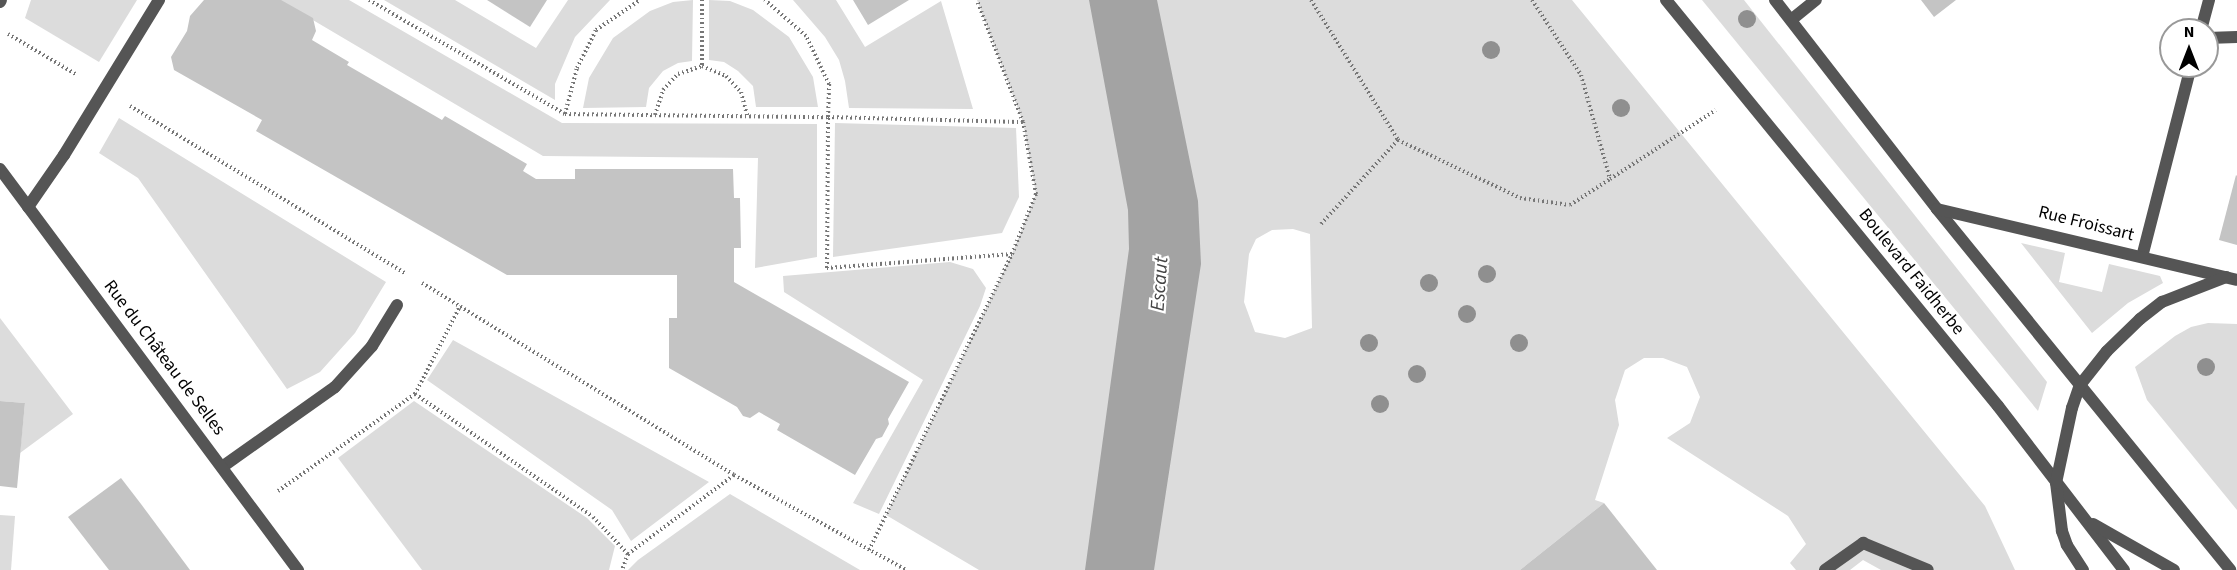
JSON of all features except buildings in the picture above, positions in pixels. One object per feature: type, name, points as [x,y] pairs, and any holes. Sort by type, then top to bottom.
[{"type":"street","points":[[28,207],[64,155],[159,0]]},
{"type":"street","name":"Boulevard Faidherbe","points":[[1666,0],[1998,406],[2124,570]]},
{"type":"street","points":[[1775,0],[1937,209],[2230,570]]},
{"type":"street","points":[[1791,20],[1816,0]]},
{"type":"street","points":[[2204,18],[2209,0]]},
{"type":"street","points":[[2219,38],[2237,37]]},
{"type":"street","points":[[2142,257],[2189,78]]},
{"type":"street","name":"Rue du Château de Selles","points":[[0,169],[298,570]]},
{"type":"street","name":"Rue Froissart","points":[[1937,209],[2231,279]]},
{"type":"street","name":"Rue Froissart","points":[[2080,385],[2107,351],[2155,308],[2184,292],[2231,279]]},
{"type":"street","points":[[222,466],[335,387],[372,346],[398,305]]},
{"type":"street","points":[[2080,385],[2072,408],[2056,483],[2062,531],[2067,545],[2083,570]]},
{"type":"street","points":[[2087,520],[2174,570]]},
{"type":"street","points":[[1825,570],[1863,543],[1928,570]]},
{"type":"path","points":[[369,0],[565,114],[747,115],[1023,122]]},
{"type":"path","points":[[565,114],[577,68],[596,30],[640,0]]},
{"type":"path","points":[[702,0],[702,66]]},
{"type":"path","points":[[765,0],[806,36],[829,84],[827,268],[1012,254]]},
{"type":"path","points":[[870,550],[1012,254],[1036,194],[1023,122],[977,0]]},
{"type":"path","points":[[1311,0],[1398,140],[1520,198],[1570,205],[1742,93]]},
{"type":"path","points":[[1532,0],[1581,75],[1610,179]]},
{"type":"path","points":[[0,29],[409,275]]},
{"type":"path","points":[[655,115],[663,90],[678,74],[702,66],[726,76],[741,92],[747,115]]},
{"type":"path","points":[[1321,224],[1398,140]]},
{"type":"path","points":[[419,282],[734,475],[906,570]]},
{"type":"path","points":[[253,510],[415,394],[460,306]]},
{"type":"path","points":[[415,394],[593,517],[628,554]]},
{"type":"path","points":[[622,570],[628,554],[734,475]]},
{"type":"shaded area","points":[[31,0],[137,0],[99,62],[25,18]]},
{"type":"shaded area","points":[[279,0],[349,0],[562,123],[817,124],[817,257],[755,268],[758,158],[543,156]]},
{"type":"shaded area","points":[[384,0],[455,0],[536,48],[568,0],[610,0],[575,37],[555,84],[555,100]]},
{"type":"shaded area","points":[[693,0],[692,61],[678,63],[663,71],[649,88],[646,107],[583,108],[589,78],[613,38],[650,11],[673,2]]},
{"type":"shaded area","points":[[709,0],[730,1],[753,10],[789,37],[813,77],[818,107],[756,107],[753,86],[738,71],[724,62],[709,60]]},
{"type":"shaded area","points":[[793,0],[836,0],[865,47],[941,1],[973,109],[849,108],[839,60],[825,37]]},
{"type":"shaded area","points":[[977,0],[1572,0],[1985,506],[2015,570],[1881,570],[1863,560],[1850,570],[1796,570],[1790,563],[1806,544],[1788,516],[1667,438],[1690,423],[1700,397],[1687,367],[1663,358],[1644,358],[1625,370],[1615,400],[1619,425],[1595,500],[1604,503],[1520,570],[979,570],[886,515],[1012,254],[1036,194],[1023,122]],"holes":[[[1293,229],[1310,234],[1312,328],[1285,338],[1255,332],[1244,302],[1249,254],[1256,239],[1272,230]]]},
{"type":"shaded area","points":[[1702,0],[1744,0],[2047,382],[2038,411]]},
{"type":"shaded area","points":[[119,118],[386,282],[355,333],[320,372],[287,389],[138,178],[99,153]]},
{"type":"shaded area","points":[[835,123],[1016,128],[1019,197],[1002,233],[833,257]]},
{"type":"shaded area","points":[[2021,243],[2065,253],[2059,282],[2102,292],[2109,264],[2160,276],[2163,283],[2128,303],[2092,333]]},
{"type":"shaded area","points":[[950,262],[973,269],[986,288],[980,306],[879,514],[853,503],[923,380],[784,292],[783,276]]},
{"type":"shaded area","points":[[0,318],[73,414],[20,453],[25,403],[0,401]]},
{"type":"shaded area","points":[[2208,323],[2237,324],[2237,510],[2147,400],[2135,367],[2175,336],[2191,327]]},
{"type":"shaded area","points":[[453,340],[709,482],[631,541],[612,510],[427,380]]},
{"type":"shaded area","points":[[414,401],[587,518],[615,546],[609,570],[422,570],[338,458]]},
{"type":"shaded area","points":[[730,494],[860,570],[628,570],[638,560]]},
{"type":"shaded area","points":[[0,515],[15,516],[11,570],[0,570]]},
{"type":"water","name":"Escaut","points":[[1089,0],[1157,0],[1198,201],[1201,264],[1154,570],[1085,570],[1129,249],[1128,210]]}]
